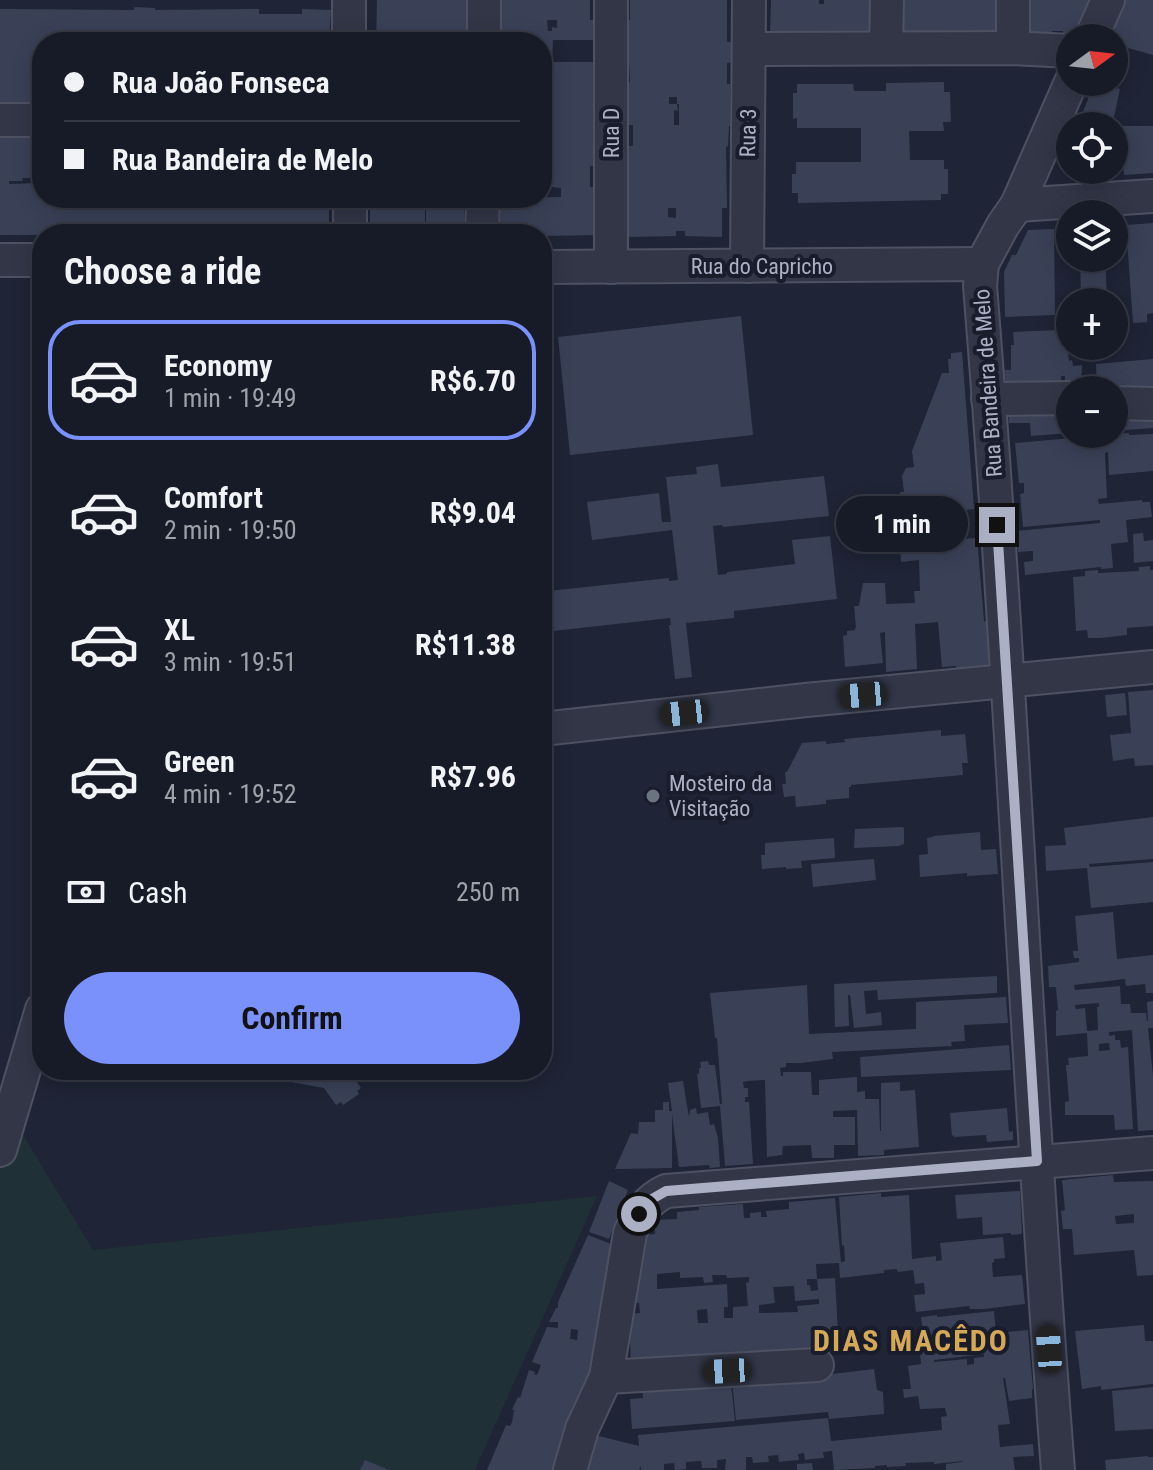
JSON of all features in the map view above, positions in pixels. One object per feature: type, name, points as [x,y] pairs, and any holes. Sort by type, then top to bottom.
[{"type":"street","points":[[349,0],[349,32]]},
{"type":"street","points":[[484,0],[484,32]]},
{"type":"street","name":"Rua D","points":[[611,0],[611,267]]},
{"type":"street","name":"Rua 3","points":[[747,266],[749,0]]},
{"type":"street","points":[[886,47],[887,0]]},
{"type":"street","points":[[1013,0],[1013,48]]},
{"type":"street","points":[[1097,24],[1108,0]]},
{"type":"street","points":[[750,49],[886,47],[1056,50]]},
{"type":"street","name":"Rua Bandeira de Melo","points":[[1058,1470],[980,286],[982,264],[1017,205],[1065,96]]},
{"type":"street","points":[[0,120],[32,120]]},
{"type":"street","points":[[1017,205],[1153,196]]},
{"type":"street","points":[[0,260],[32,260]]},
{"type":"street","name":"Rua do Capricho","points":[[552,267],[982,264]]},
{"type":"street","points":[[988,399],[1056,398]]},
{"type":"street","points":[[1128,403],[1153,404]]},
{"type":"street","points":[[552,728],[1153,667]]},
{"type":"street","points":[[0,1150],[32,1043]]},
{"type":"street","points":[[570,1470],[582,1429],[606,1377],[630,1233],[639,1214],[652,1199],[666,1191],[1153,1153]]},
{"type":"street","points":[[606,1377],[817,1365]]},
{"type":"shaded area","points":[[0,1097],[93,1250],[597,1196],[475,1470],[0,1470]]},
{"type":"building","points":[[377,0],[476,0],[476,32],[376,32]]},
{"type":"building","points":[[501,0],[590,0],[590,20],[600,19],[600,40],[553,40],[552,62],[552,32],[502,32]],"holes":[[[547,20],[557,20],[557,28],[552,27],[552,31],[548,31]]]},
{"type":"building","points":[[630,0],[727,0],[727,42],[733,42],[734,62],[727,63],[730,126],[726,146],[727,208],[722,208],[722,237],[685,236],[685,231],[676,231],[676,236],[626,237],[629,166],[626,166],[625,146],[633,146],[633,125],[622,125],[623,103],[628,103],[630,82],[627,20],[630,20]],"holes":[[[669,97],[677,97],[677,104],[669,104]],[[679,104],[679,125],[674,125],[674,110],[678,111]],[[668,208],[676,208],[676,218],[668,217]]]},
{"type":"building","points":[[771,0],[819,0],[819,4],[824,4],[824,0],[873,0],[873,5],[870,5],[870,34],[814,35],[814,32],[800,32],[800,35],[770,35]]},
{"type":"building","points":[[901,0],[1001,0],[1000,35],[901,34]]},
{"type":"building","points":[[1023,0],[1090,0],[1081,24],[1056,24],[1052,35],[1024,35]]},
{"type":"building","points":[[1124,0],[1153,0],[1153,55],[1128,48],[1128,24],[1114,24]]},
{"type":"building","points":[[134,7],[155,10],[259,9],[259,14],[302,14],[302,9],[331,10],[330,32],[32,32],[32,109],[0,109],[0,9],[134,10]]},
{"type":"building","points":[[552,62],[603,62],[599,145],[593,145],[593,154],[600,155],[600,166],[590,166],[590,187],[600,187],[601,235],[552,236],[552,224],[500,224],[501,208],[552,208],[552,197],[561,197],[561,188],[552,187]]},
{"type":"building","points":[[944,82],[944,92],[950,92],[951,122],[943,122],[944,131],[909,131],[910,160],[944,160],[944,169],[948,169],[948,194],[941,194],[941,200],[798,203],[798,193],[792,193],[792,174],[796,174],[796,162],[861,162],[861,128],[797,128],[797,118],[793,119],[793,93],[797,93],[797,84],[853,84],[854,91],[886,91],[886,83]]},
{"type":"building","points":[[1089,96],[1118,96],[1115,112],[1083,112]]},
{"type":"building","points":[[1128,126],[1153,126],[1153,173],[1128,175]]},
{"type":"building","points":[[0,135],[30,135],[32,176],[22,178],[23,181],[9,181],[9,184],[32,183],[32,208],[329,208],[329,224],[32,224],[32,235],[0,235]]},
{"type":"building","points":[[370,208],[425,208],[425,224],[370,224]]},
{"type":"building","points":[[426,208],[464,208],[464,224],[426,224]]},
{"type":"building","points":[[1153,223],[1153,313],[1147,314],[1147,322],[1133,323],[1128,225]]},
{"type":"building","points":[[1054,229],[1055,315],[1005,317],[1004,272],[1012,255],[1016,255],[1028,230]]},
{"type":"building","points":[[1080,272],[1106,272],[1107,288],[1081,288]]},
{"type":"building","points":[[741,316],[753,435],[570,455],[558,337]]},
{"type":"building","points":[[1056,330],[1056,360],[1072,360],[1073,366],[1082,365],[1082,376],[1056,376],[1056,393],[1006,394],[1005,370],[1011,370],[1013,332]]},
{"type":"building","points":[[962,352],[974,509],[966,510],[968,533],[895,540],[893,516],[902,515],[902,476],[906,468],[914,467],[912,451],[942,373],[949,373],[948,359],[951,359],[951,353]]},
{"type":"building","points":[[1153,359],[1153,399],[1128,393],[1128,376],[1096,376],[1096,364]]},
{"type":"building","points":[[1056,402],[1056,434],[1031,436],[1030,423],[1009,423],[1009,403]]},
{"type":"building","points":[[1128,407],[1153,408],[1153,428],[1128,430]]},
{"type":"building","points":[[1128,433],[1153,434],[1153,471],[1109,475],[1108,452],[1105,453],[1107,498],[1098,499],[1099,504],[1142,500],[1150,502],[1152,517],[1126,520],[1128,542],[1111,544],[1113,568],[1025,575],[1024,562],[1033,561],[1033,551],[1018,552],[1016,531],[1100,523],[1100,520],[1023,527],[1020,494],[1024,493],[1024,483],[1019,483],[1015,443],[1056,439],[1056,448],[1128,448]]},
{"type":"building","points":[[718,464],[721,487],[824,476],[829,516],[713,526],[718,575],[795,564],[792,540],[830,536],[837,599],[734,611],[734,618],[686,623],[692,677],[675,679],[670,618],[553,631],[552,591],[669,578],[669,581],[678,580],[672,530],[592,540],[587,502],[659,493],[662,522],[671,522],[666,477],[697,474],[696,467]]},
{"type":"building","points":[[1143,533],[1144,541],[1153,540],[1153,561],[1134,563],[1133,534]]},
{"type":"building","points":[[977,538],[989,667],[942,667],[938,622],[915,624],[917,669],[886,672],[885,632],[880,633],[883,663],[845,667],[843,636],[856,628],[854,606],[859,606],[863,583],[885,583],[886,604],[915,603],[914,591],[920,591],[919,560],[901,562],[900,543]]},
{"type":"building","points":[[1150,566],[1153,570],[1153,626],[1127,628],[1127,635],[1101,638],[1088,638],[1087,630],[1076,631],[1073,577],[1085,576],[1085,571],[1139,571],[1139,567]]},
{"type":"building","points":[[1153,690],[1153,765],[1135,766],[1134,758],[1113,761],[1110,735],[1131,733],[1128,692]]},
{"type":"building","points":[[1125,693],[1127,715],[1107,717],[1105,695]]},
{"type":"building","points":[[941,730],[941,736],[965,734],[968,763],[962,763],[963,775],[851,785],[849,798],[826,800],[826,804],[796,807],[795,796],[784,797],[782,784],[786,784],[785,772],[802,743],[826,741],[826,744],[845,742],[844,739]]},
{"type":"building","points":[[1153,817],[1153,859],[1089,864],[1090,867],[1153,862],[1153,902],[1091,908],[1087,868],[1046,871],[1045,846],[1066,845],[1064,828]]},
{"type":"building","points":[[902,827],[904,844],[854,848],[855,829]]},
{"type":"building","points":[[980,832],[981,850],[996,849],[998,874],[920,877],[919,855],[928,854],[927,838]]},
{"type":"building","points":[[834,838],[835,858],[801,861],[802,868],[762,869],[761,855],[765,855],[765,843]]},
{"type":"building","points":[[874,859],[876,880],[813,887],[811,864]]},
{"type":"building","points":[[1113,912],[1117,959],[1153,955],[1153,993],[1146,993],[1145,984],[1126,986],[1125,979],[1074,985],[1075,990],[1120,986],[1121,1004],[1130,1004],[1131,1013],[1146,1013],[1147,1021],[1147,1002],[1153,1001],[1153,1028],[1148,1028],[1153,1076],[1153,1130],[1138,1131],[1132,1030],[1109,1032],[1109,1036],[1115,1035],[1115,1040],[1120,1040],[1121,1048],[1128,1047],[1133,1129],[1115,1130],[1114,1115],[1065,1115],[1065,1102],[1069,1101],[1066,1065],[1069,1065],[1068,1058],[1088,1056],[1087,1033],[1056,1036],[1056,987],[1049,987],[1048,966],[1079,962],[1079,958],[1074,958],[1073,951],[1078,951],[1075,916]],"holes":[[[1099,1003],[1098,1030],[1087,1031],[1085,1008],[1076,1009],[1075,1005]],[[1109,1043],[1110,1050],[1099,1051],[1099,1044]]]},
{"type":"building","points":[[997,976],[997,993],[878,1000],[877,990],[864,991],[866,1014],[881,1012],[882,1025],[854,1028],[848,995],[849,1026],[835,1027],[834,984]]},
{"type":"building","points":[[807,985],[809,1034],[916,1029],[916,1002],[1006,997],[1008,1023],[964,1025],[965,1041],[951,1042],[952,1046],[832,1052],[833,1059],[786,1063],[786,1067],[780,1068],[781,1076],[783,1072],[811,1072],[812,1095],[819,1095],[819,1080],[857,1077],[857,1092],[865,1091],[865,1099],[879,1099],[880,1131],[881,1083],[900,1082],[900,1091],[915,1090],[919,1147],[884,1150],[884,1155],[858,1156],[857,1110],[833,1111],[833,1117],[855,1117],[855,1145],[834,1145],[834,1158],[812,1158],[811,1145],[783,1146],[782,1155],[767,1157],[765,1080],[747,1081],[743,1082],[744,1088],[748,1088],[745,1102],[749,1102],[753,1164],[725,1166],[720,1106],[701,1108],[697,1074],[701,1068],[700,1062],[708,1061],[709,1065],[715,1065],[722,1104],[710,993]]},
{"type":"building","points":[[1009,1045],[1011,1070],[861,1077],[860,1057]]},
{"type":"building","points":[[280,1080],[356,1080],[361,1088],[357,1091],[359,1094],[343,1105],[341,1102],[336,1105],[324,1088]]},
{"type":"building","points":[[683,1081],[689,1117],[690,1110],[696,1108],[697,1114],[708,1112],[710,1125],[714,1124],[720,1167],[679,1167],[672,1114],[672,1168],[615,1169],[631,1133],[638,1134],[639,1122],[655,1122],[655,1110],[663,1110],[663,1102],[669,1102],[669,1111],[672,1111],[668,1083]]},
{"type":"building","points":[[1007,1108],[1009,1132],[1013,1131],[1013,1140],[987,1142],[986,1135],[952,1136],[950,1113]]},
{"type":"building","points":[[1113,1175],[1114,1182],[1153,1181],[1153,1275],[1137,1276],[1134,1250],[1074,1255],[1072,1229],[1063,1229],[1062,1180]],"holes":[[[1134,1214],[1134,1223],[1116,1224],[1115,1216]]]},
{"type":"building","points":[[609,1181],[628,1190],[609,1239],[589,1232]]},
{"type":"building","points":[[1020,1191],[1021,1234],[983,1235],[982,1217],[957,1219],[955,1195]]},
{"type":"building","points":[[881,1193],[881,1197],[909,1195],[912,1259],[936,1256],[936,1261],[942,1260],[940,1243],[1003,1237],[1005,1258],[994,1259],[993,1277],[1022,1275],[1025,1304],[916,1312],[914,1295],[925,1294],[924,1283],[915,1284],[913,1270],[884,1270],[884,1273],[840,1278],[839,1263],[845,1261],[839,1197]]},
{"type":"building","points":[[835,1198],[841,1263],[816,1264],[817,1279],[835,1278],[839,1351],[631,1366],[629,1314],[640,1313],[639,1303],[628,1302],[628,1291],[637,1290],[637,1236],[655,1234],[654,1220],[677,1219],[677,1212],[699,1210],[699,1207],[743,1204],[744,1218],[750,1218],[750,1213],[761,1212],[761,1217],[767,1217],[766,1211],[789,1209],[789,1202]],"holes":[[[680,1272],[680,1278],[703,1277],[704,1283],[713,1282],[712,1275],[749,1277],[746,1283],[748,1306],[733,1307],[733,1318],[724,1318],[724,1307],[728,1307],[727,1284],[657,1289],[657,1274]],[[807,1279],[817,1279],[818,1290],[811,1291]],[[794,1286],[795,1301],[819,1299],[819,1304],[797,1306],[798,1312],[759,1313],[759,1305],[775,1303],[773,1287]],[[707,1309],[708,1323],[698,1323],[697,1310]]]},
{"type":"building","points":[[588,1235],[616,1246],[609,1270],[606,1269],[595,1362],[588,1381],[585,1380],[559,1470],[487,1470],[506,1425],[510,1426],[512,1422],[512,1410],[520,1398],[529,1370],[537,1375],[541,1365],[532,1362],[547,1327],[558,1328],[558,1322],[549,1322],[558,1308]],"holes":[[[571,1329],[578,1330],[577,1340],[570,1339]]]},
{"type":"building","points":[[994,1311],[996,1333],[1028,1330],[1032,1398],[1009,1401],[1003,1378],[1010,1424],[998,1425],[1000,1447],[1033,1444],[1034,1456],[1013,1457],[1015,1470],[946,1470],[946,1464],[963,1461],[834,1470],[832,1451],[823,1452],[824,1458],[805,1460],[804,1453],[798,1454],[799,1460],[779,1462],[778,1455],[768,1456],[769,1462],[753,1463],[752,1457],[746,1457],[746,1470],[725,1470],[726,1459],[717,1460],[717,1468],[702,1468],[701,1461],[686,1462],[686,1469],[675,1470],[674,1463],[664,1464],[664,1470],[641,1470],[641,1466],[639,1470],[585,1470],[595,1435],[639,1446],[638,1435],[828,1418],[831,1441],[942,1430],[941,1417],[947,1416],[945,1408],[920,1409],[918,1396],[904,1398],[903,1389],[911,1389],[908,1366],[921,1364],[919,1342],[926,1342],[921,1317]],"holes":[[[984,1354],[984,1357],[974,1358],[974,1364],[967,1365],[967,1359],[934,1362]]]},
{"type":"building","points":[[1144,1325],[1145,1341],[1153,1341],[1153,1384],[1082,1389],[1075,1331]]},
{"type":"building","points":[[874,1369],[877,1390],[883,1392],[884,1414],[829,1419],[828,1412],[736,1420],[732,1380]]},
{"type":"building","points":[[730,1375],[735,1421],[632,1429],[630,1399],[643,1398],[642,1384]]},
{"type":"building","points":[[1153,1387],[1153,1429],[1115,1431],[1112,1391]]},
{"type":"building","points":[[1153,1457],[1153,1470],[1106,1470],[1105,1460]]},
{"type":"building","points":[[365,1460],[389,1470],[360,1470]]},
{"type":"building","points":[[812,1463],[813,1470],[797,1470],[797,1464]]},
{"type":"place","name":"Mosteiro da Visitação","points":[[653,796]]},
{"type":"district","name":"DIAS MACÊDO","points":[[911,1340]]},
{"type":"route","points":[[639,1214],[652,1199],[666,1191],[1037,1161],[997,525]]}]
